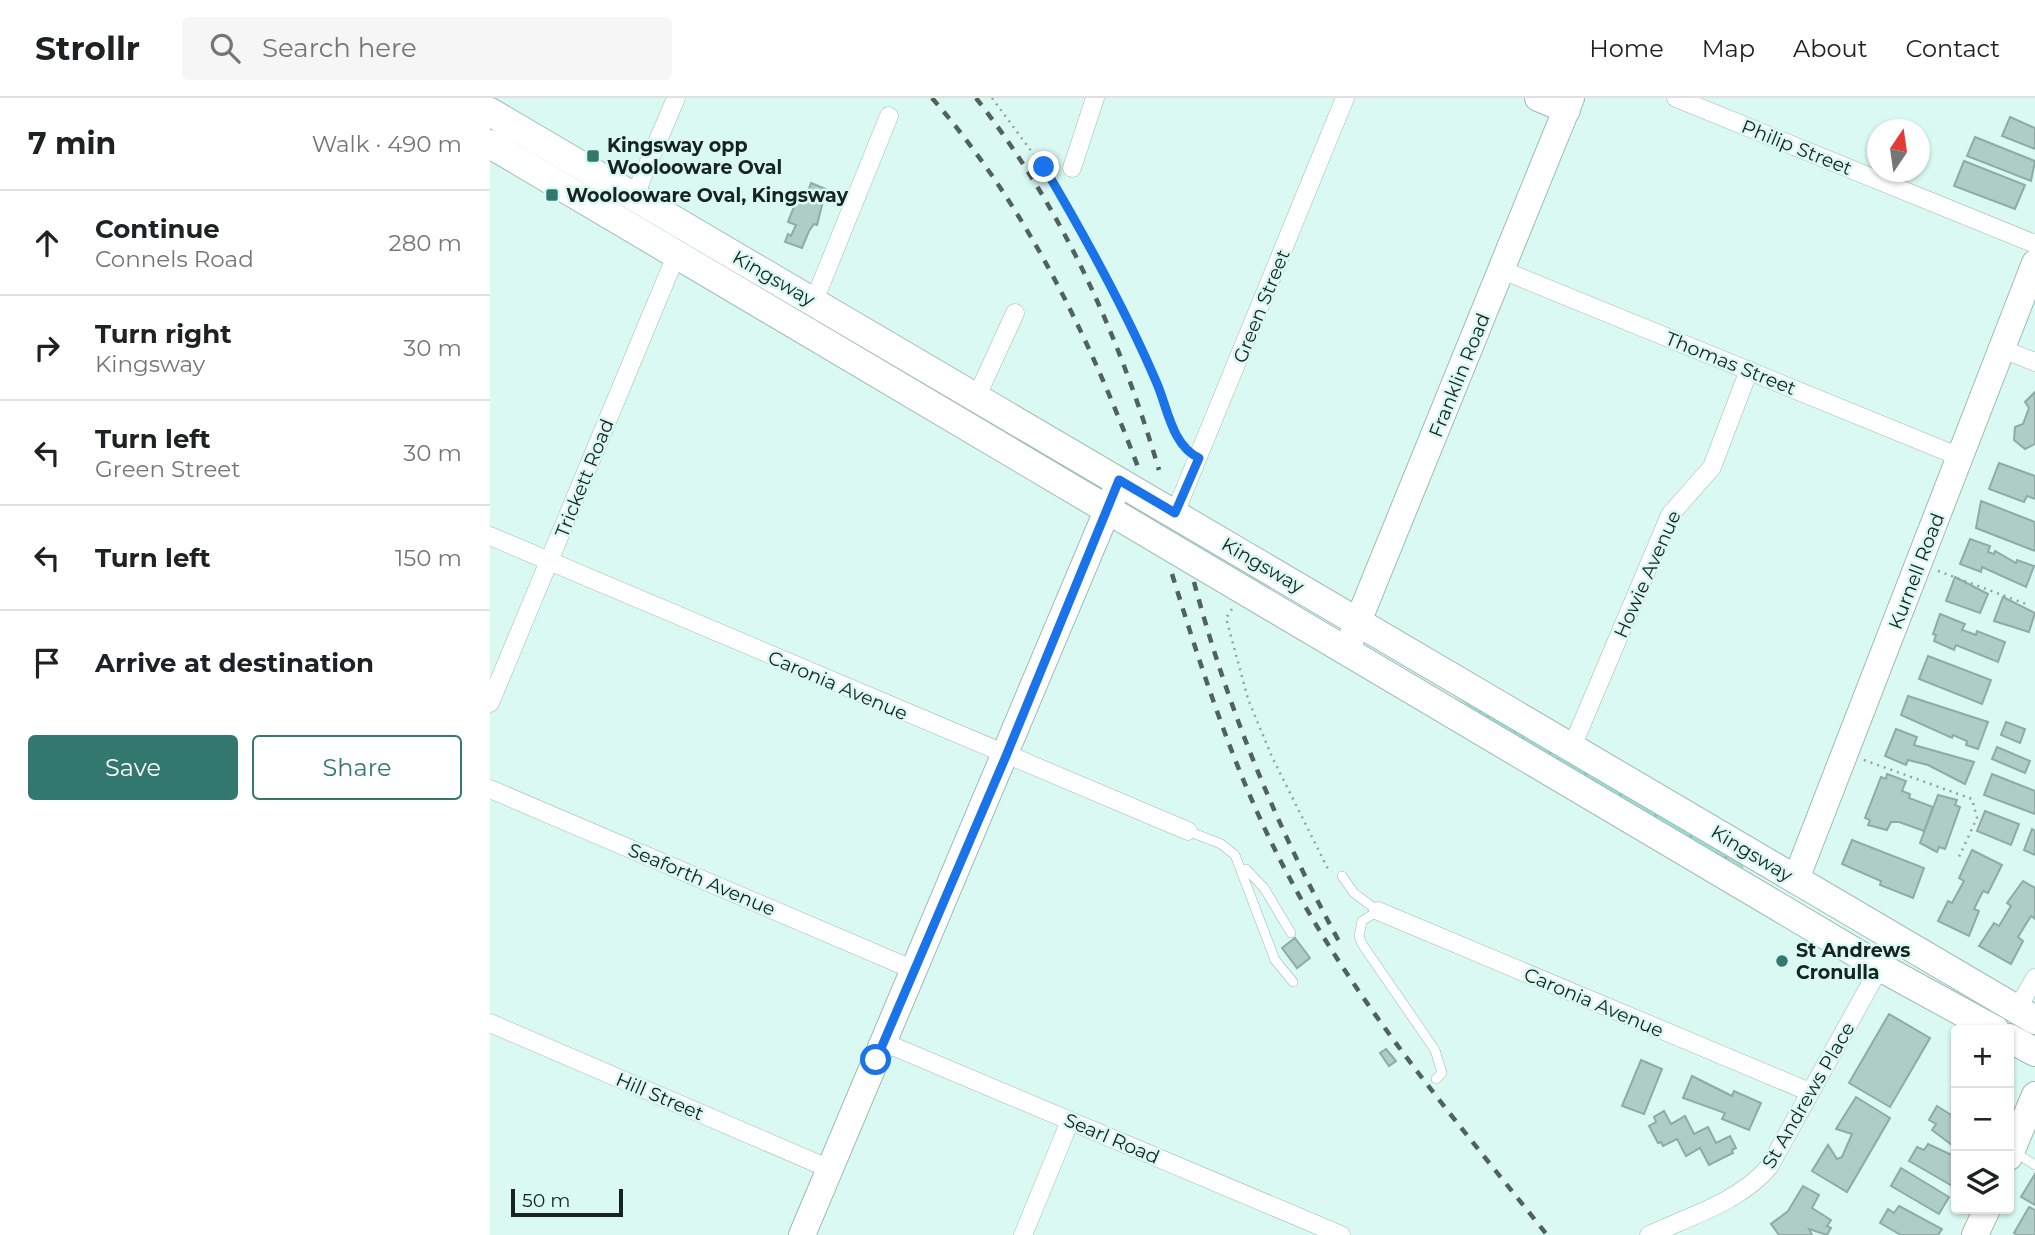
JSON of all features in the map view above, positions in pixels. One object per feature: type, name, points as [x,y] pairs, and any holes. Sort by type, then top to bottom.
[{"type":"main road","name":"Kingsway","points":[[490,112],[629,209],[677,253],[1880,967],[1986,1025]]},
{"type":"main road","name":"Kingsway","points":[[490,144],[629,209],[814,301],[1896,940],[2026,1014]]},
{"type":"main road","name":"St Andrews Place","points":[[1880,967],[1896,940]]},
{"type":"main road","points":[[2014,1041],[2035,1052]]},
{"type":"street","points":[[629,209],[676,98]]},
{"type":"street","points":[[1073,168],[1096,98]]},
{"type":"street","name":"Green Street","points":[[1175,513],[1345,98]]},
{"type":"street","points":[[1538,98],[1569,104]]},
{"type":"street","name":"Philip Street","points":[[1676,98],[2035,244]]},
{"type":"street","name":"Franklin Road","points":[[1346,651],[1569,104]]},
{"type":"street","points":[[814,301],[889,116]]},
{"type":"street","name":"Trickett Road","points":[[490,703],[677,253]]},
{"type":"street","name":"Kurnell Road","points":[[1796,879],[2035,263]]},
{"type":"street","name":"Thomas Street","points":[[1502,270],[1960,457]]},
{"type":"street","points":[[976,396],[1015,313]]},
{"type":"street","points":[[2002,349],[2035,362]]},
{"type":"street","name":"Howie Avenue","points":[[1572,747],[1670,515],[1712,467],[1749,370]]},
{"type":"street","points":[[803,1235],[1006,756],[1119,480]]},
{"type":"street","name":"Caronia Avenue","points":[[490,536],[1188,831]]},
{"type":"street","name":"Seaforth Avenue","points":[[490,789],[914,970]]},
{"type":"street","name":"Caronia Avenue","points":[[1378,911],[1810,1092]]},
{"type":"street","name":"St Andrews Place","points":[[1649,1235],[1742,1192],[1757,1181],[1769,1167],[1880,967]]},
{"type":"street","points":[[2026,1014],[2035,978]]},
{"type":"street","name":"Hill Street","points":[[490,1023],[830,1169]]},
{"type":"street","name":"Searl Road","points":[[883,1042],[1341,1235]]},
{"type":"street","points":[[2011,1151],[2035,1095]]},
{"type":"street","points":[[1023,1235],[1070,1121]]},
{"type":"street","points":[[1975,1235],[1985,1214]]},
{"type":"lane","points":[[1188,831],[1230,849],[1264,888],[1291,933]]},
{"type":"lane","points":[[1241,864],[1275,960],[1293,982]]},
{"type":"lane","points":[[1342,876],[1354,893],[1378,911],[1362,921],[1359,936],[1434,1050],[1442,1073],[1436,1079]]},
{"type":"lane","points":[[2014,1156],[2035,1165]]},
{"type":"path","points":[[992,98],[1044,167],[1077,222],[1158,386],[1183,448],[1199,458]]},
{"type":"path","points":[[1919,563],[2029,605]]},
{"type":"path","points":[[1236,604],[1226,618],[1248,699],[1272,757],[1328,869],[1342,876]]},
{"type":"path","points":[[1844,753],[1972,799],[1977,818],[1958,859]]},
{"type":"green space","points":[[718,259],[994,422],[1009,436],[737,274]]},
{"type":"green space","points":[[1447,690],[1745,862],[1743,869],[1468,706]]},
{"type":"building","points":[[2010,117],[2035,128],[2035,149],[2002,136]]},
{"type":"building","points":[[1975,137],[2035,161],[2031,181],[1967,156]]},
{"type":"building","points":[[1964,161],[2025,185],[2015,209],[1954,186]]},
{"type":"building","points":[[811,183],[826,189],[817,225],[814,224],[809,231],[802,248],[785,242],[796,225],[788,222],[799,194],[806,197]]},
{"type":"building","points":[[2035,392],[2035,444],[2025,449],[2014,440],[2015,427],[2023,424],[2029,408],[2025,402]]},
{"type":"building","points":[[1999,463],[2035,476],[2035,499],[2027,496],[2024,502],[1989,489]]},
{"type":"building","points":[[1981,501],[2035,522],[2035,551],[1976,528]]},
{"type":"building","points":[[1970,539],[1990,546],[1988,552],[1994,554],[1995,551],[2016,563],[2017,560],[2034,566],[2026,587],[1982,567],[1981,572],[1960,564]]},
{"type":"building","points":[[1955,577],[1988,594],[1980,613],[1946,601]]},
{"type":"building","points":[[2003,597],[2035,613],[2029,632],[1994,621]]},
{"type":"building","points":[[1940,614],[1965,624],[1962,630],[1976,635],[1977,631],[2005,642],[1998,662],[1956,645],[1954,650],[1934,641],[1936,635],[1933,634]]},
{"type":"building","points":[[1928,656],[1991,680],[1982,704],[1919,679]]},
{"type":"building","points":[[1908,696],[1988,722],[1978,749],[1966,745],[1967,741],[1953,735],[1952,738],[1901,715]]},
{"type":"building","points":[[2006,722],[2025,729],[2020,743],[2001,735]]},
{"type":"building","points":[[1896,729],[1917,737],[1914,745],[1974,762],[1965,784],[1928,765],[1908,760],[1906,765],[1885,756]]},
{"type":"building","points":[[1997,747],[2030,761],[2025,773],[1992,759]]},
{"type":"building","points":[[1887,774],[1906,781],[1902,791],[1910,794],[1909,798],[1933,807],[1924,831],[1899,822],[1891,822],[1887,830],[1868,825],[1870,820],[1865,818],[1881,777],[1886,779]]},
{"type":"building","points":[[1992,774],[2035,791],[2035,814],[1984,795]]},
{"type":"building","points":[[1938,795],[1957,800],[1955,805],[1960,807],[1945,849],[1939,847],[1937,852],[1920,843]]},
{"type":"building","points":[[1985,811],[2019,824],[2011,845],[1977,831]]},
{"type":"building","points":[[2032,829],[2035,831],[2035,855],[2024,850]]},
{"type":"building","points":[[1852,840],[1924,868],[1913,898],[1880,885],[1881,881],[1842,864]]},
{"type":"building","points":[[1972,850],[2002,865],[1988,893],[1983,891],[1974,909],[1979,911],[1969,936],[1938,921],[1948,901],[1952,903],[1964,881],[1959,878]]},
{"type":"building","points":[[2023,881],[2035,888],[2035,919],[2031,916],[2018,937],[2023,941],[2011,964],[1979,946],[1994,923],[1999,926],[2011,906],[2007,903]]},
{"type":"building","points":[[1295,938],[1310,958],[1297,968],[1282,948]]},
{"type":"building","points":[[1889,1014],[1930,1038],[1890,1107],[1849,1083]]},
{"type":"building","points":[[1386,1049],[1396,1061],[1389,1066],[1380,1053]]},
{"type":"building","points":[[1641,1060],[1662,1069],[1644,1114],[1622,1106]]},
{"type":"building","points":[[1692,1076],[1732,1096],[1734,1091],[1761,1103],[1749,1130],[1722,1119],[1725,1113],[1683,1098]]},
{"type":"building","points":[[1856,1097],[1890,1118],[1847,1192],[1812,1171],[1828,1145],[1837,1159],[1842,1157],[1852,1134],[1836,1129]]},
{"type":"building","points":[[1937,1106],[1951,1115],[1951,1144],[1932,1130],[1936,1124],[1929,1120]]},
{"type":"building","points":[[1664,1111],[1671,1124],[1685,1116],[1694,1134],[1708,1127],[1716,1143],[1730,1136],[1736,1148],[1732,1150],[1733,1153],[1709,1165],[1700,1148],[1686,1156],[1677,1139],[1663,1146],[1661,1142],[1658,1143],[1649,1126],[1656,1122],[1654,1117]]},
{"type":"building","points":[[1928,1144],[1951,1155],[1951,1185],[1909,1161],[1917,1147],[1924,1150]]},
{"type":"building","points":[[1901,1168],[1949,1197],[1939,1214],[1891,1186]]},
{"type":"building","points":[[2035,1174],[2035,1205],[2021,1197]]},
{"type":"building","points":[[1803,1186],[1819,1195],[1812,1208],[1831,1220],[1827,1226],[1831,1228],[1827,1235],[1809,1229],[1812,1235],[1779,1235],[1771,1224],[1788,1211]]},
{"type":"building","points":[[1899,1206],[1942,1229],[1938,1235],[1901,1235],[1880,1223],[1888,1209],[1894,1213]]},
{"type":"building","points":[[2029,1207],[2035,1210],[2035,1235],[2017,1235],[2014,1233]]},
{"type":"railway","points":[[932,98],[966,139],[997,183],[1052,274],[1098,369],[1138,467]]},
{"type":"railway","points":[[976,98],[1036,184],[1085,275],[1126,371],[1159,470]]},
{"type":"railway","points":[[1172,574],[1237,765],[1270,839],[1315,923],[1409,1061],[1547,1235]]},
{"type":"railway","points":[[1194,582],[1222,676],[1256,768],[1296,857],[1341,945]]},
{"type":"place","name":"Kingsway opp Woolooware Oval","points":[[593,156]]},
{"type":"place","name":"Woolooware Oval, Kingsway","points":[[552,195]]},
{"type":"place","name":"St Andrews Cronulla","points":[[1782,961]]},
{"type":"route","points":[[876,1060],[1006,756],[1119,480],[1175,513],[1199,458],[1183,448],[1158,386],[1104,274],[1044,167]]}]
